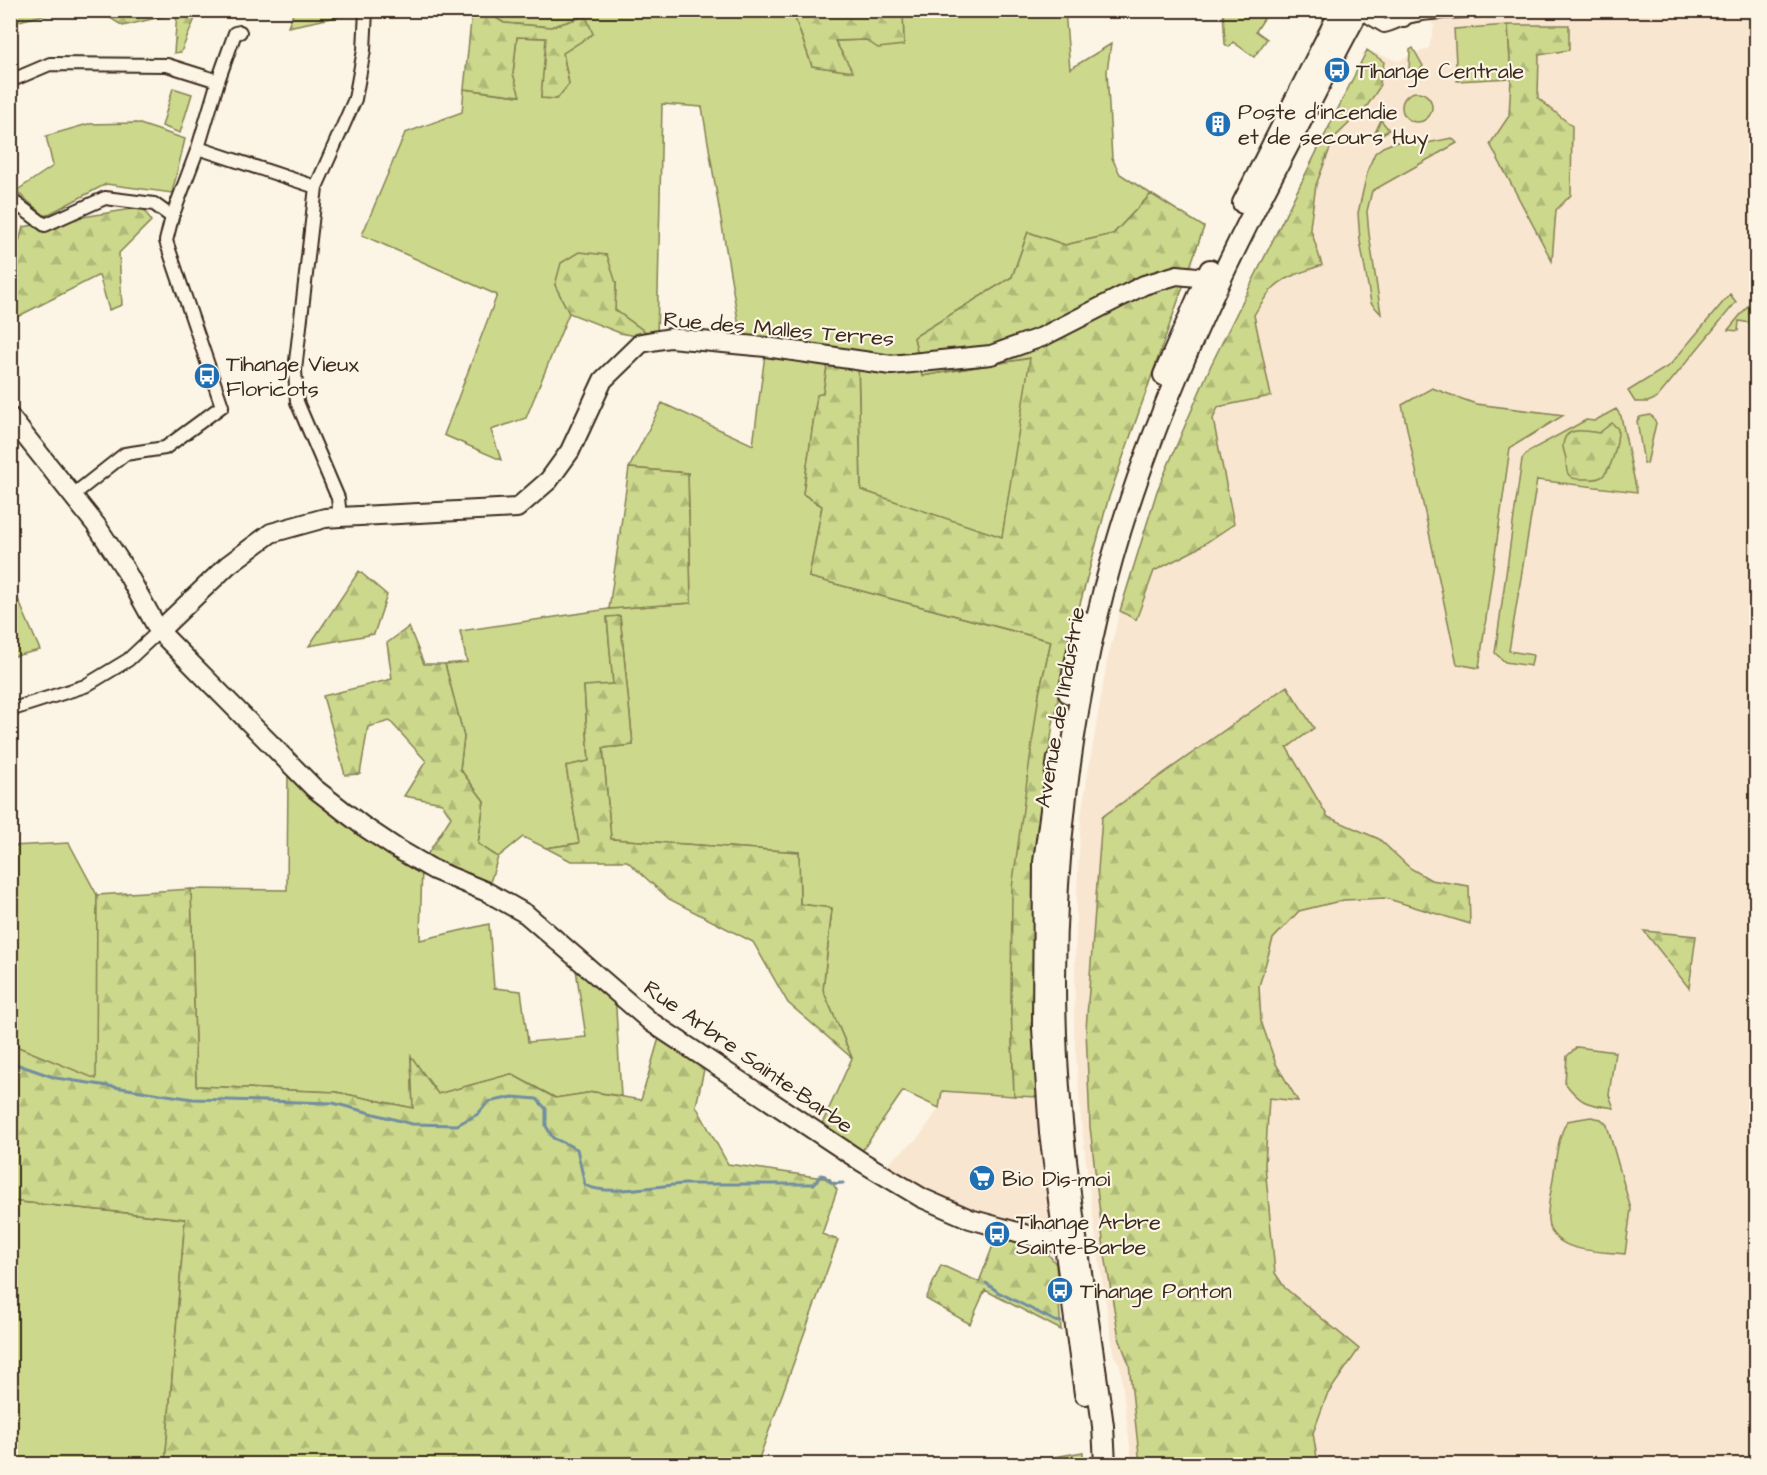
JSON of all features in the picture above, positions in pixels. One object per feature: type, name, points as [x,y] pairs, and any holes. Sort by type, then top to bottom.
[{"type":"main road","name":"Avenue de l'Industrie","points":[[1094,1464],[1050,1133],[1042,1028],[1044,862],[1055,777],[1074,666],[1108,533],[1149,412],[1175,346],[1206,280],[1267,153],[1341,10]]},
{"type":"main road","name":"Avenue de l'Industrie","points":[[1105,1464],[1103,1426],[1058,1071],[1056,1001],[1059,864],[1068,778],[1080,702],[1121,530],[1160,419],[1225,266],[1359,11]]},
{"type":"street","points":[[340,517],[338,498],[297,402],[295,370],[316,187],[355,99],[364,50],[366,10]]},
{"type":"street","points":[[1391,10],[1404,20]]},
{"type":"street","points":[[1359,11],[1384,26],[1408,17],[1481,10]]},
{"type":"street","points":[[73,495],[124,453],[165,448],[222,406],[166,241],[218,81],[235,33],[240,32]]},
{"type":"street","points":[[10,81],[50,64],[167,65],[218,81]]},
{"type":"street","points":[[198,148],[316,187]]},
{"type":"street","points":[[10,200],[45,225],[105,198],[154,204],[172,217]]},
{"type":"street","points":[[1210,304],[1206,280],[1225,266]]},
{"type":"street","name":"Rue des Malles Terres","points":[[10,710],[85,686],[128,660],[228,565],[271,533],[326,518],[517,508],[549,480],[570,451],[603,380],[641,342],[670,338],[694,340],[766,347],[891,365],[991,355],[1042,337],[1144,285],[1177,275],[1206,280]]},
{"type":"street","name":"Rue Arbre Sainte-Barbe","points":[[10,417],[73,495],[123,566],[159,631],[315,788],[363,826],[431,868],[487,892],[526,914],[651,1022],[862,1162],[922,1198],[970,1220],[1064,1245]]},
{"type":"street","points":[[1064,1245],[1080,1257]]},
{"type":"shaded area","points":[[1417,11],[1756,11],[1756,1464],[1132,1464],[1120,1365],[1114,1356],[1097,1248],[1081,1122],[1074,1032],[1076,908],[1081,815],[1107,661],[1157,491],[1211,365],[1367,50],[1398,61],[1429,48],[1434,25]]},
{"type":"shaded area","points":[[942,1091],[1040,1097],[1056,1243],[1046,1251],[1027,1241],[997,1235],[883,1167],[919,1137],[939,1108]]},
{"type":"green space","points":[[11,10],[60,10],[60,11],[11,23]]},
{"type":"green space","points":[[294,10],[357,11],[288,27]]},
{"type":"green space","points":[[99,11],[198,11],[181,52],[174,53],[177,13],[123,26]]},
{"type":"green space","points":[[472,11],[485,11],[504,23],[551,27],[586,16],[593,34],[563,53],[569,84],[557,99],[541,98],[546,38],[517,37],[513,74],[520,96],[464,89]]},
{"type":"green space","points":[[485,11],[787,11],[794,15],[812,66],[852,71],[834,41],[866,40],[904,45],[903,11],[1065,11],[1070,69],[1111,44],[1107,71],[1112,158],[1120,174],[1151,194],[1113,234],[1065,245],[1028,232],[1012,277],[914,337],[923,376],[1031,358],[1002,538],[861,490],[858,361],[827,367],[823,393],[817,396],[803,494],[822,506],[809,577],[1051,641],[1039,694],[1011,1004],[1014,1096],[942,1091],[939,1108],[903,1091],[862,1151],[821,1126],[852,1058],[823,990],[832,909],[800,904],[799,852],[611,839],[603,748],[633,745],[620,616],[607,618],[613,684],[584,687],[589,761],[566,766],[579,843],[546,848],[523,837],[498,857],[478,844],[484,801],[460,769],[464,737],[445,664],[467,662],[460,631],[609,609],[691,603],[688,473],[629,468],[662,403],[753,445],[766,347],[742,344],[702,107],[662,104],[657,340],[615,310],[616,283],[555,285],[569,313],[526,418],[491,430],[501,460],[444,435],[497,295],[362,235],[405,133],[462,112],[464,89],[519,96],[513,74],[517,37],[547,38],[541,98],[557,99],[569,84],[563,53],[586,16],[551,27],[504,23]]},
{"type":"green space","points":[[787,11],[903,11],[904,45],[878,48],[866,40],[835,41],[853,72],[812,66],[794,15]]},
{"type":"green space","points":[[1223,11],[1264,11],[1265,17],[1256,31],[1267,39],[1254,57],[1233,42],[1229,47],[1225,44]]},
{"type":"green space","points":[[1508,25],[1511,78],[1457,81],[1454,29]]},
{"type":"green space","points":[[1508,25],[1569,25],[1569,50],[1539,55],[1538,98],[1572,126],[1571,195],[1556,210],[1552,261],[1490,144],[1509,116],[1511,78]]},
{"type":"green space","points":[[1413,48],[1423,66],[1419,71],[1409,70],[1410,50]]},
{"type":"green space","points":[[1367,50],[1384,62],[1379,88],[1367,106],[1334,138],[1316,185],[1310,227],[1322,265],[1282,281],[1268,294],[1254,315],[1271,396],[1218,407],[1213,419],[1234,524],[1195,550],[1154,571],[1136,620],[1120,611],[1157,491],[1211,365]]},
{"type":"green space","points":[[173,88],[192,94],[180,133],[162,126]]},
{"type":"green space","points":[[1417,92],[1427,97],[1432,107],[1427,117],[1417,122],[1407,117],[1402,107],[1407,97]]},
{"type":"green space","points":[[1381,120],[1389,130],[1377,137],[1374,135]]},
{"type":"green space","points":[[137,123],[185,139],[172,193],[106,184],[45,216],[16,191],[53,166],[46,136],[88,124]]},
{"type":"green space","points":[[1452,138],[1457,143],[1372,191],[1367,211],[1381,314],[1371,303],[1360,241],[1358,213],[1368,169],[1375,153],[1395,142],[1427,143]]},
{"type":"green space","points":[[1151,194],[1204,227],[1108,500],[1069,645],[1053,724],[1042,805],[1033,931],[1034,1013],[1040,1097],[1014,1096],[1011,1004],[1012,888],[1039,694],[1051,641],[809,577],[822,506],[803,494],[817,395],[823,393],[827,367],[835,358],[858,361],[861,490],[1002,537],[1030,358],[922,376],[914,337],[1012,277],[1028,232],[1065,245],[1113,234]]},
{"type":"green space","points":[[143,207],[151,221],[119,253],[122,305],[109,310],[99,275],[11,320],[11,259],[15,256],[23,227]]},
{"type":"green space","points":[[579,252],[607,255],[616,283],[615,310],[657,340],[620,333],[569,313],[555,285],[561,263]]},
{"type":"green space","points":[[1730,294],[1736,302],[1657,398],[1648,402],[1635,402],[1628,391],[1670,365]]},
{"type":"green space","points":[[1756,296],[1756,324],[1739,321],[1738,331],[1728,330]]},
{"type":"green space","points":[[1432,388],[1476,404],[1564,415],[1510,448],[1479,668],[1457,664],[1402,405]]},
{"type":"green space","points":[[1616,409],[1621,416],[1637,492],[1537,480],[1509,651],[1533,655],[1531,666],[1505,662],[1495,653],[1522,459],[1529,451],[1586,420],[1594,421]]},
{"type":"green space","points":[[1650,415],[1656,423],[1647,464],[1644,463],[1637,421],[1640,417]]},
{"type":"green space","points":[[1612,423],[1618,429],[1618,434],[1611,464],[1604,475],[1596,479],[1571,477],[1567,471],[1563,448],[1567,435],[1576,431],[1599,433]]},
{"type":"green space","points":[[629,468],[688,473],[691,603],[609,609]]},
{"type":"green space","points":[[359,571],[387,595],[374,634],[309,646]]},
{"type":"green space","points":[[11,583],[40,650],[10,657]]},
{"type":"green space","points":[[620,616],[633,745],[603,748],[611,839],[799,852],[800,904],[832,908],[823,990],[852,1058],[788,1003],[753,942],[669,899],[627,861],[571,861],[546,848],[579,843],[566,766],[589,761],[584,686],[613,684],[607,617]]},
{"type":"green space","points":[[409,627],[424,664],[445,664],[464,737],[460,769],[484,801],[478,844],[498,857],[487,892],[422,863],[451,817],[442,803],[404,796],[426,761],[390,721],[368,727],[360,774],[345,775],[323,696],[392,679],[387,643]]},
{"type":"green space","points":[[1287,686],[1314,728],[1287,748],[1328,817],[1379,839],[1410,868],[1431,880],[1469,886],[1470,924],[1385,898],[1344,900],[1299,911],[1273,939],[1259,986],[1261,1021],[1276,1064],[1298,1101],[1269,1098],[1265,1165],[1275,1273],[1285,1288],[1359,1349],[1327,1395],[1313,1433],[1318,1464],[1140,1464],[1129,1364],[1119,1338],[1104,1249],[1090,1127],[1086,1029],[1102,817]]},
{"type":"green space","points":[[293,766],[422,863],[420,940],[489,924],[494,988],[521,991],[528,1042],[586,1037],[574,956],[615,992],[621,1096],[594,1092],[556,1098],[511,1074],[438,1094],[411,1058],[413,1108],[336,1092],[196,1086],[191,889],[287,890],[288,775]]},
{"type":"green space","points":[[69,843],[97,895],[97,1080],[11,1044],[11,846]]},
{"type":"green space","points":[[191,889],[196,1086],[336,1092],[413,1108],[411,1056],[438,1094],[511,1074],[555,1098],[594,1092],[641,1100],[659,1038],[705,1065],[696,1106],[728,1164],[830,1179],[837,1190],[822,1234],[838,1240],[757,1464],[165,1464],[185,1219],[11,1201],[11,1044],[96,1079],[97,895]]},
{"type":"green space","points":[[1644,931],[1696,936],[1689,988]]},
{"type":"green space","points":[[1577,1047],[1615,1052],[1609,1095],[1614,1108],[1597,1106],[1581,1100],[1565,1083],[1567,1056]]},
{"type":"green space","points":[[1591,1117],[1601,1119],[1607,1125],[1631,1209],[1625,1254],[1591,1251],[1567,1245],[1551,1231],[1548,1220],[1556,1157],[1564,1128],[1567,1121]]},
{"type":"green space","points":[[11,1201],[185,1219],[165,1464],[11,1464]]},
{"type":"green space","points":[[997,1235],[1027,1241],[1046,1251],[1056,1264],[1061,1330],[985,1290],[970,1324],[926,1299],[941,1265],[979,1282]]},
{"type":"green space","points":[[1083,1452],[1083,1464],[1015,1464]]},
{"type":"waterway","points":[[10,1062],[56,1078],[193,1099],[333,1103],[412,1124],[457,1125],[478,1114],[488,1102],[513,1097],[537,1099],[546,1109],[546,1126],[553,1138],[577,1149],[585,1185],[606,1190],[685,1184],[814,1184],[821,1175],[832,1183],[843,1183]]},
{"type":"waterway","points":[[986,1283],[998,1292],[1061,1322]]},
{"type":"place","name":"Tihange Centrale","points":[[1337,70]]},
{"type":"place","name":"Poste d'incendie et de secours Huy","points":[[1218,124]]},
{"type":"place","name":"Tihange Vieux Floricots","points":[[207,376]]},
{"type":"place","name":"Bio Dis-moi","points":[[982,1178]]},
{"type":"place","name":"Tihange Arbre Sainte-Barbe","points":[[997,1234]]},
{"type":"place","name":"Tihange Ponton","points":[[1060,1290]]}]
